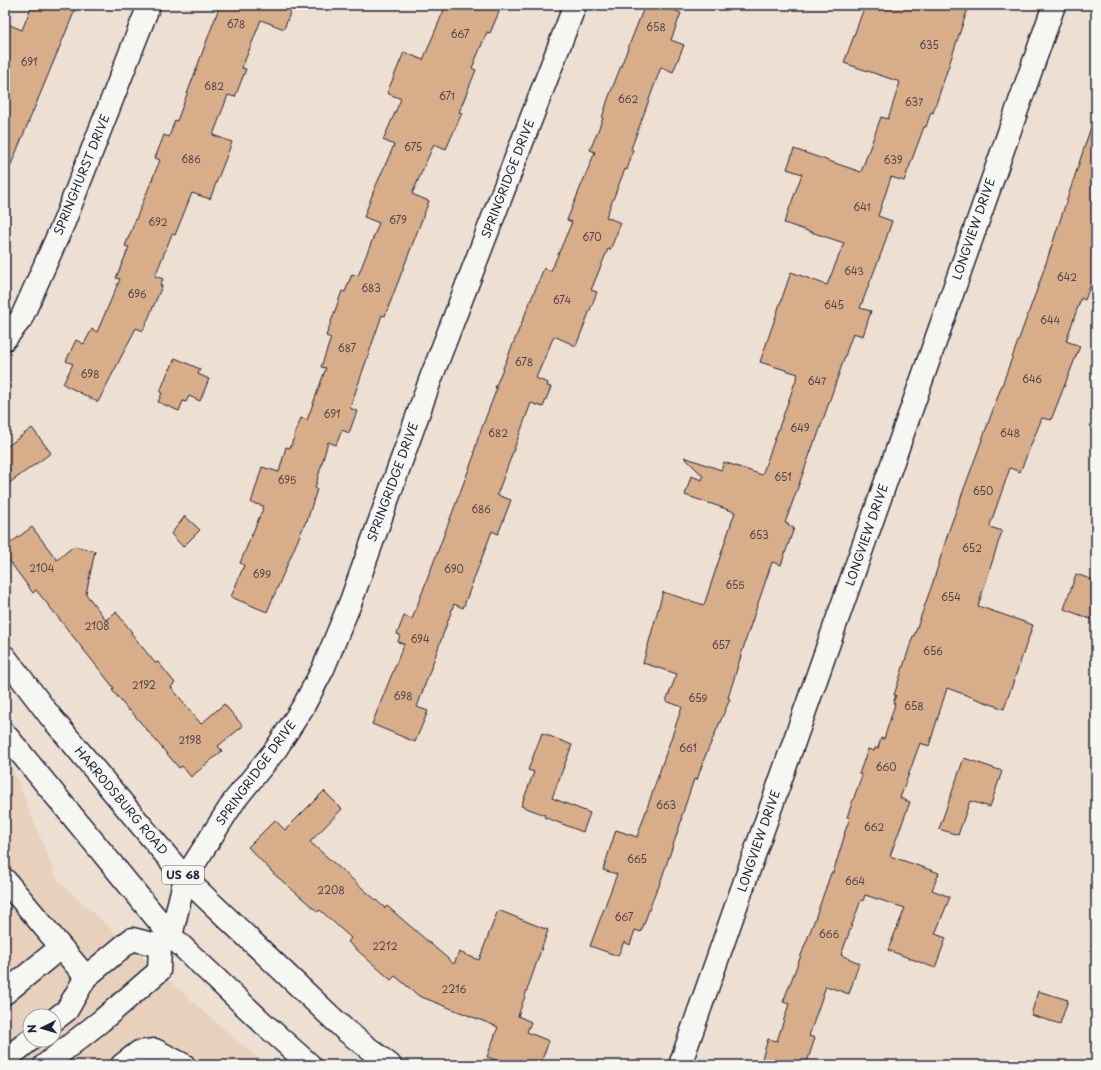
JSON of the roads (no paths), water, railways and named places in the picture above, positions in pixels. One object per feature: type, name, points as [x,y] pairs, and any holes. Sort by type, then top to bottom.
[{"type":"street","name":"SPRINGHURST DRIVE","points":[[5,340],[21,319],[64,222],[149,5]]},
{"type":"street","name":"SPRINGRIDGE DRIVE","points":[[45,1065],[101,1021],[159,971],[165,941],[185,878],[234,801],[276,749],[303,707],[323,669],[351,601],[431,378],[575,5]]},
{"type":"street","name":"LONGVIEW DRIVE","points":[[680,1065],[1054,5]]},
{"type":"street","name":"HARRODSBURG ROAD","points":[[5,657],[50,716],[185,878],[345,1030],[390,1065]]},
{"type":"street","points":[[5,734],[165,941],[264,1024],[310,1065]]},
{"type":"street","points":[[5,880],[86,977]]},
{"type":"street","points":[[62,1014],[67,1010],[86,977],[132,939],[165,941]]},
{"type":"street","points":[[5,993],[61,947]]},
{"type":"street","points":[[5,1060],[22,1046]]},
{"type":"street","points":[[122,1065],[139,1052],[155,1050],[184,1065]]}]
